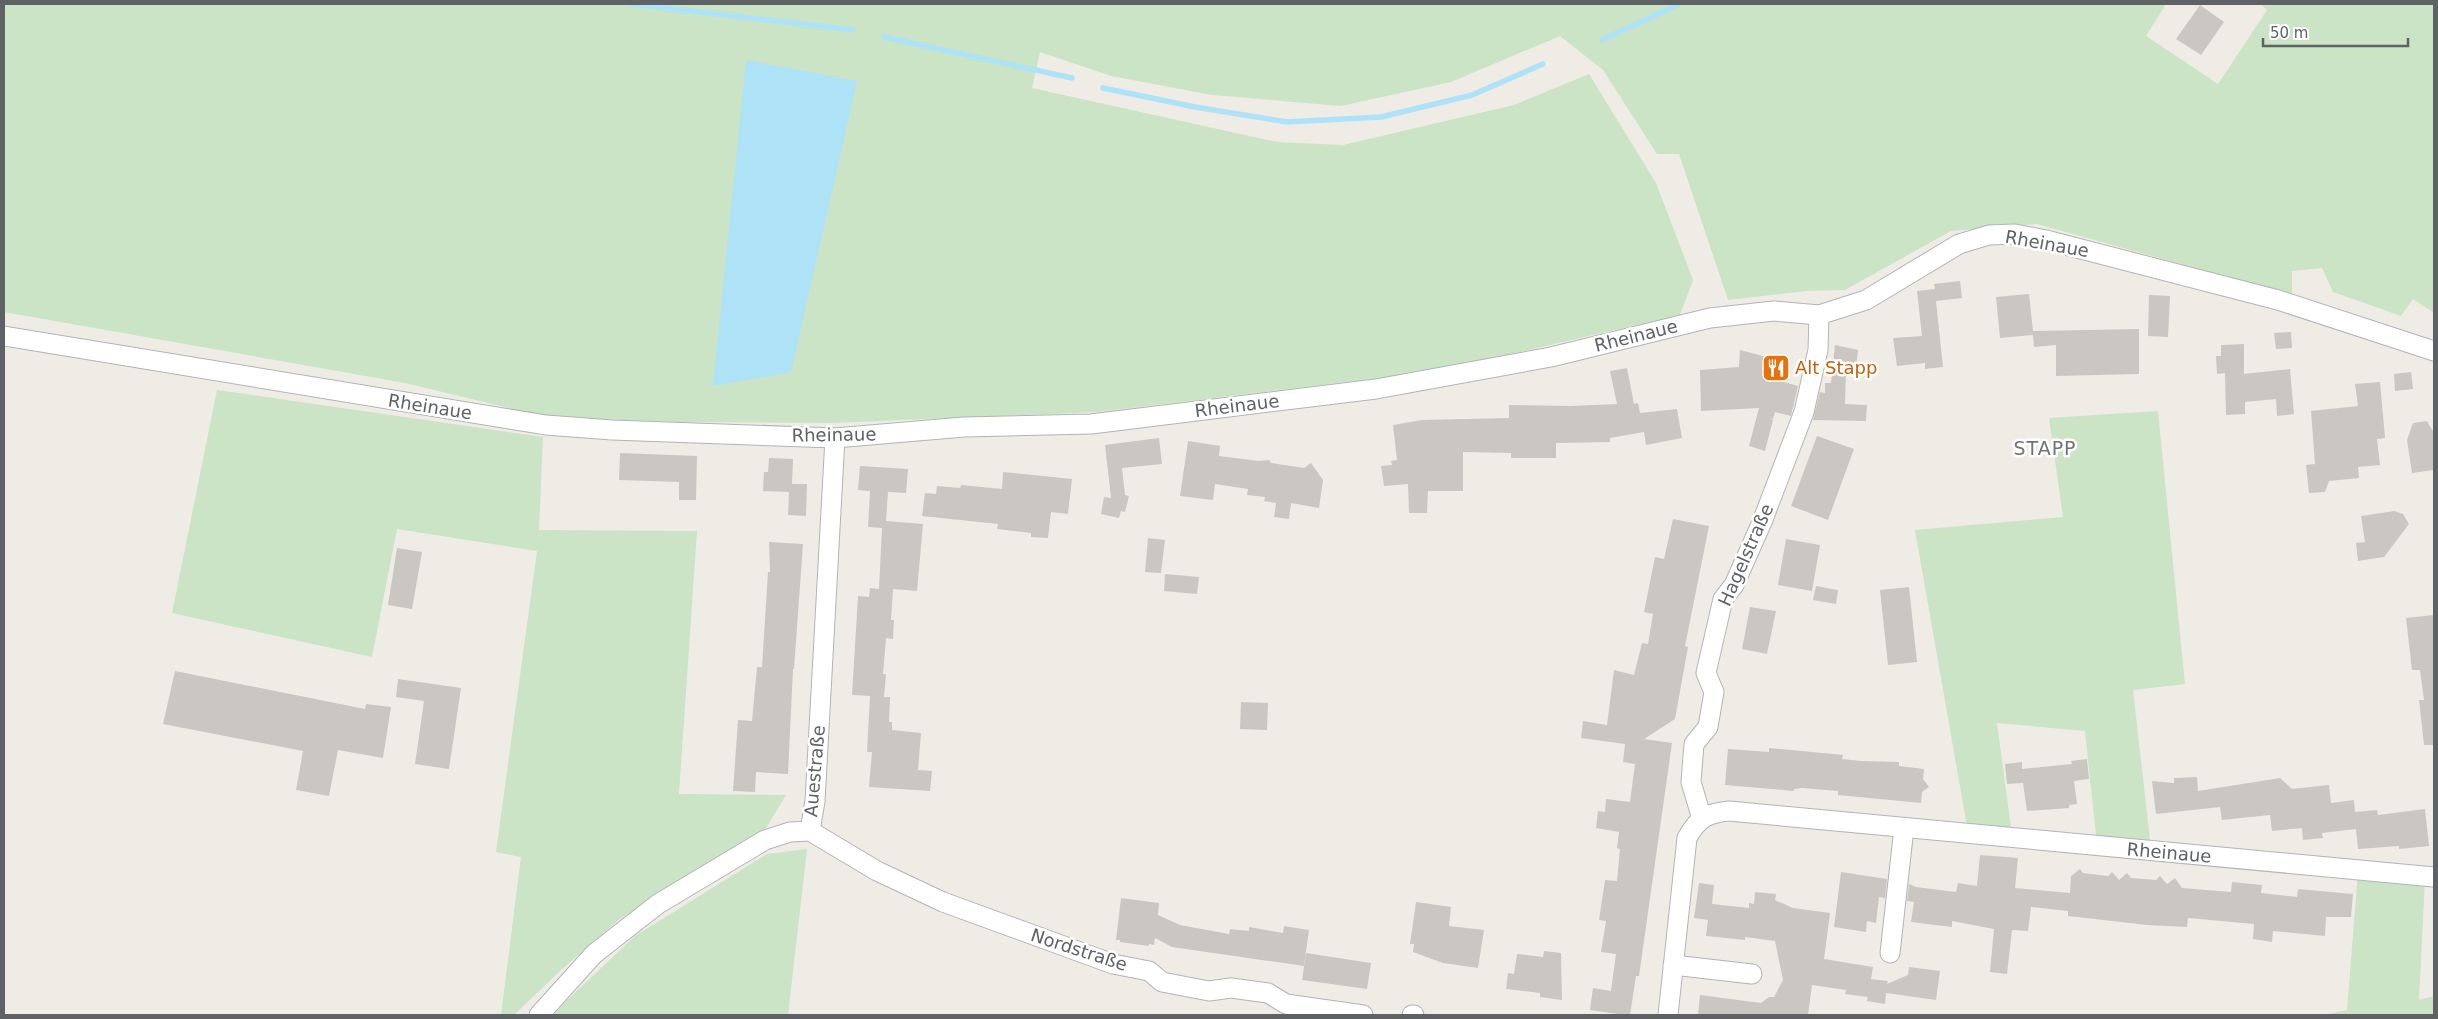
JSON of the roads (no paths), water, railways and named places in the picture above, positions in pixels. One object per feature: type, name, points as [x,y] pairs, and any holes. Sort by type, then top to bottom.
[{"type":"street","name":"Rheinaue","points":[[4,336],[546,425],[612,430],[835,438],[964,427],[1091,424],[1376,389],[1551,357],[1710,318],[1774,311],[1819,315],[1866,300],[1959,244],[1989,235],[2015,234],[2046,240],[2278,300],[2434,352]]},
{"type":"street","name":"Hagelstraße","points":[[1702,819],[1691,782],[1694,744],[1708,728],[1714,692],[1706,673],[1723,599],[1734,585],[1762,522],[1804,412],[1818,350],[1819,315]]},
{"type":"street","name":"Auestraße","points":[[538,1015],[594,954],[658,904],[765,840],[790,832],[810,830],[815,800],[835,438]]},
{"type":"street","name":"Rheinaue","points":[[1702,819],[1713,812],[1729,811],[2434,877]]},
{"type":"street","points":[[1668,1015],[1687,838],[1702,819]]},
{"type":"street","points":[[1890,954],[1904,828]]},
{"type":"street","name":"Nordstraße","points":[[810,830],[877,871],[943,902],[1113,964],[1149,971],[1162,982],[1209,991],[1231,988],[1268,993],[1286,1004],[1363,1015]]},
{"type":"street","points":[[1673,965],[1752,974]]},
{"type":"water","points":[[746,60],[857,81],[791,372],[713,386]]},
{"type":"waterway","points":[[631,4],[853,30]]},
{"type":"waterway","points":[[1602,40],[1679,4]]},
{"type":"waterway","points":[[884,37],[1072,78]]},
{"type":"waterway","points":[[1103,88],[1195,107],[1287,122],[1381,117],[1472,95],[1543,64]]},
{"type":"place","name":"Alt Stapp","points":[[1776,368]]},
{"type":"district","name":"STAPP","points":[[2045,448]]}]
